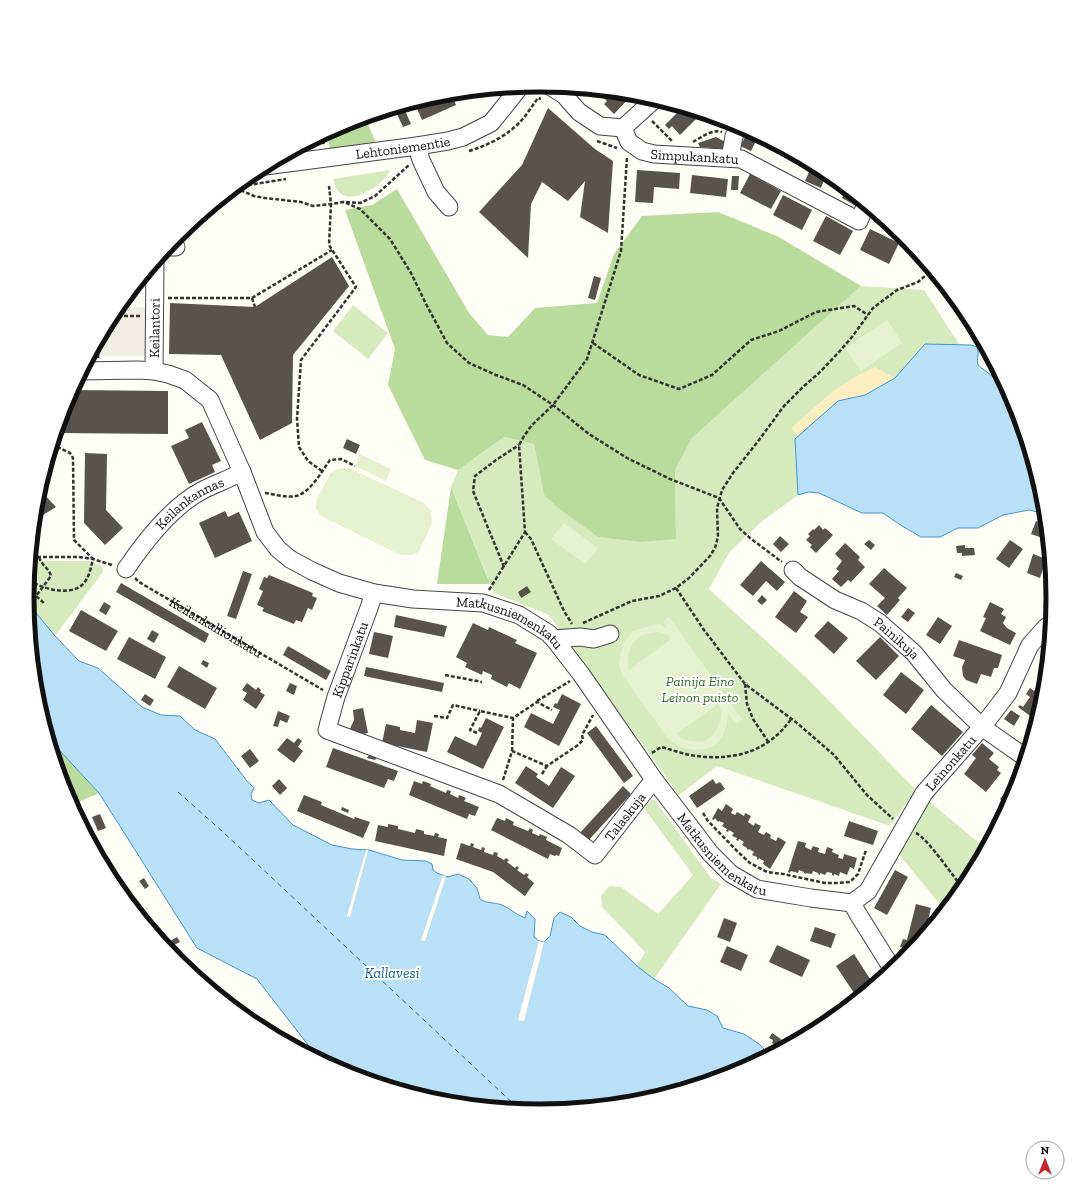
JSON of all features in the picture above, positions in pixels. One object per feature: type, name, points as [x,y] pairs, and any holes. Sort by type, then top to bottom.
[{"type":"street","points":[[547,92],[564,96],[579,112],[627,141],[652,104]]},
{"type":"street","name":"Lehtoniementie","points":[[278,165],[415,154],[448,141],[463,137],[491,123],[515,93]]},
{"type":"street","points":[[730,158],[737,131]]},
{"type":"street","name":"Simpukankatu","points":[[627,141],[642,151],[654,154],[741,159],[859,221],[864,209]]},
{"type":"street","points":[[415,154],[420,160],[436,192],[449,207]]},
{"type":"street","name":"Keilantori","points":[[154,371],[155,270]]},
{"type":"street","name":"Matkusniemenkatu","points":[[88,371],[154,371],[186,380],[210,400],[242,472],[265,532],[278,549],[290,559],[339,583],[374,594],[413,599],[482,603],[520,615],[551,636],[581,674],[655,780],[710,853],[731,874],[757,889],[852,903]]},
{"type":"street","name":"Keilankannas","points":[[126,569],[144,543],[180,506],[202,491],[242,472]]},
{"type":"street","name":"Painikuja","points":[[793,570],[800,577],[835,600],[861,610],[880,623],[914,653],[944,690],[982,727],[1022,755]]},
{"type":"street","name":"Kipparinkatu","points":[[374,594],[336,697],[328,728],[499,794]]},
{"type":"street","name":"Leinonkatu","points":[[852,903],[868,891],[924,792],[982,727],[1008,693],[1030,645],[1046,627]]},
{"type":"street","points":[[551,636],[594,639],[610,634]]},
{"type":"street","name":"Talaskuja","points":[[499,794],[569,836],[595,855],[655,780]]},
{"type":"street","points":[[852,903],[890,965]]},
{"type":"path","points":[[466,152],[486,146],[520,123],[538,98],[546,92]]},
{"type":"path","points":[[652,120],[672,141],[678,144]]},
{"type":"path","points":[[692,142],[717,131],[736,131]]},
{"type":"path","points":[[595,140],[616,148],[627,141]]},
{"type":"path","points":[[504,567],[473,491],[475,476],[519,445],[532,425],[553,405],[587,359],[621,251],[627,141]]},
{"type":"path","points":[[240,190],[254,196],[301,202],[313,206],[344,202],[360,203],[375,196],[415,154]]},
{"type":"path","points":[[322,471],[308,460],[299,447],[297,419],[301,360],[356,286],[329,245],[331,204],[329,186]]},
{"type":"path","points":[[344,202],[360,209],[390,239],[411,273],[447,343],[469,363],[523,385],[553,405],[589,434],[627,458],[670,479],[719,498],[740,529],[793,570]]},
{"type":"path","points":[[164,298],[252,298],[332,250]]},
{"type":"path","points":[[581,623],[632,601],[659,596],[676,588],[689,578],[710,556],[715,548],[718,537],[717,508],[722,490],[733,473],[784,406],[839,352],[873,308],[898,290],[918,282],[928,273]]},
{"type":"path","points":[[252,298],[255,306]]},
{"type":"path","points":[[592,343],[639,375],[679,389],[712,375],[751,340],[779,331],[816,312],[854,306],[868,315]]},
{"type":"path","points":[[120,316],[145,316]]},
{"type":"path","points":[[95,358],[98,359],[98,352]]},
{"type":"path","points":[[482,603],[525,532],[519,445]]},
{"type":"path","points":[[57,447],[70,453],[73,458],[74,540],[93,559]]},
{"type":"path","points":[[260,492],[283,496],[296,496],[306,492],[330,460],[340,459],[355,466]]},
{"type":"path","points":[[525,532],[531,539],[564,611],[574,626],[551,636]]},
{"type":"path","points":[[36,557],[79,557],[93,559],[126,569]]},
{"type":"path","points":[[39,557],[41,563],[49,571],[51,576],[36,596],[45,604]]},
{"type":"path","points":[[34,583],[52,590],[64,591],[76,588],[82,585],[87,578],[93,559]]},
{"type":"path","name":"Keilankallionkatu","points":[[126,569],[139,582],[336,697]]},
{"type":"path","points":[[676,588],[704,630],[744,684],[791,719],[834,755],[867,796],[904,828],[920,834],[959,883]]},
{"type":"path","points":[[445,675],[482,682]]},
{"type":"path","points":[[434,716],[447,718],[453,705],[513,718],[574,678]]},
{"type":"path","points":[[744,684],[747,704],[753,719],[769,743]]},
{"type":"path","points":[[536,702],[552,710]]},
{"type":"path","points":[[542,774],[547,766],[583,740],[582,735],[596,709]]},
{"type":"path","points":[[477,733],[470,730],[480,711]]},
{"type":"path","points":[[499,794],[512,751],[513,718]]},
{"type":"path","points":[[650,754],[661,747],[696,756],[718,758],[745,754],[769,743],[784,730],[791,719]]},
{"type":"path","points":[[512,751],[547,766]]},
{"type":"path","points":[[703,813],[708,821],[738,852],[750,863],[767,872],[825,883],[850,882],[858,874],[866,850]]},
{"type":"green space","points":[[367,122],[376,143],[330,150],[328,138]]},
{"type":"green space","points":[[314,145],[315,148],[305,150]]},
{"type":"green space","points":[[390,170],[383,180],[367,192],[360,195],[347,196],[341,194],[336,188],[333,179]]},
{"type":"green space","points":[[397,189],[469,313],[488,335],[508,337],[535,308],[597,303],[614,254],[642,216],[718,212],[777,236],[861,286],[692,438],[675,470],[676,539],[642,542],[598,537],[557,507],[544,495],[534,444],[504,437],[458,470],[425,460],[388,385],[395,349],[345,210],[372,205]]},
{"type":"green space","name":"Painija Eino Leinon puisto","points":[[861,286],[924,290],[959,344],[925,345],[895,378],[865,395],[838,401],[795,439],[798,495],[761,522],[729,553],[709,589],[806,677],[916,790],[890,826],[717,766],[679,795],[549,615],[494,593],[451,487],[458,470],[504,437],[534,444],[544,495],[598,537],[676,539],[675,470],[692,438]]},
{"type":"green space","points":[[353,305],[388,333],[368,359],[333,331]]},
{"type":"green space","points":[[887,320],[902,343],[861,371],[845,348]]},
{"type":"green space","points":[[360,454],[391,469],[386,481],[355,466]]},
{"type":"green space","points":[[349,468],[424,503],[431,511],[432,523],[419,552],[411,555],[400,555],[321,516],[316,509],[316,501],[330,474],[337,469]]},
{"type":"green space","points":[[451,487],[490,584],[437,584]]},
{"type":"green space","points":[[564,523],[598,548],[585,564],[551,539]]},
{"type":"green space","points":[[35,561],[89,561],[102,566],[103,572],[55,636],[34,611]]},
{"type":"green space","points":[[669,617],[742,719],[737,724],[728,714],[726,727],[720,740],[708,748],[696,750],[685,748],[668,738],[623,676],[619,665],[624,642],[633,631],[659,624],[667,628],[663,622]],"holes":[[[659,632],[667,635],[671,639],[629,670],[629,652],[632,644],[640,636]],[[718,704],[721,712],[720,722],[716,731],[708,740],[698,742],[687,741],[676,734]]]},
{"type":"green space","points":[[57,747],[99,793],[78,803]]},
{"type":"green space","points":[[654,799],[711,878],[721,884],[654,979],[637,966],[645,952],[602,907],[601,896],[609,886],[621,887],[658,914],[693,875],[646,811],[646,804]]},
{"type":"green space","points":[[929,801],[982,846],[962,879],[941,907],[899,854]]},
{"type":"sand","points":[[875,367],[895,378],[865,395],[849,399],[838,415],[802,441],[791,428],[833,391],[855,377]]},
{"type":"shaded area","points":[[126,307],[145,307],[145,356],[96,356]]},
{"type":"water","points":[[925,344],[971,345],[977,347],[978,365],[998,381],[1020,435],[1030,467],[1039,512],[1029,510],[1003,515],[978,528],[958,528],[940,537],[921,537],[883,513],[862,513],[819,493],[808,492],[798,495],[795,439],[838,401],[865,395],[895,378]]},
{"type":"water","name":"Kallavesi","points":[[34,611],[55,636],[79,661],[98,668],[142,707],[161,715],[180,716],[195,730],[215,739],[254,788],[251,794],[252,800],[259,803],[269,800],[293,825],[332,845],[352,849],[369,850],[402,860],[426,861],[432,864],[433,870],[437,873],[448,877],[458,874],[469,879],[477,888],[480,899],[486,902],[502,905],[525,918],[527,911],[535,919],[534,937],[539,941],[544,942],[550,936],[554,918],[560,912],[571,917],[580,926],[592,932],[605,935],[637,966],[669,988],[688,1006],[707,1010],[717,1016],[723,1028],[744,1034],[759,1044],[766,1051],[703,1078],[672,1087],[639,1095],[574,1103],[507,1103],[442,1095],[378,1078],[347,1066],[312,1050],[257,979],[197,948],[99,793],[57,747],[51,729],[38,664]]},
{"type":"pier","points":[[366,850],[368,850],[350,917],[347,916]]},
{"type":"pier","points":[[443,875],[446,876],[425,941],[421,940]]},
{"type":"pier","points":[[539,941],[544,942],[524,1021],[518,1020]]},
{"type":"building","points":[[600,95],[628,99],[614,114],[604,104],[607,101]]},
{"type":"building","points":[[454,99],[456,105],[422,120],[416,107]]},
{"type":"building","points":[[548,108],[595,149],[613,161],[608,233],[580,217],[585,181],[568,201],[542,182],[531,204],[528,258],[479,212],[522,165]]},
{"type":"building","points":[[405,110],[411,124],[403,127],[396,113]]},
{"type":"building","points":[[679,111],[698,117],[680,135],[672,126],[669,129],[665,125]]},
{"type":"building","points":[[746,135],[756,140],[751,151],[740,146]]},
{"type":"building","points":[[716,137],[727,143],[723,149],[700,147],[698,143]]},
{"type":"building","points":[[810,169],[824,179],[821,188],[805,181]]},
{"type":"building","points":[[637,170],[680,173],[679,189],[654,187],[653,203],[635,202]]},
{"type":"building","points":[[750,174],[781,191],[771,209],[740,193]]},
{"type":"building","points":[[692,175],[728,179],[726,197],[690,193]]},
{"type":"building","points":[[732,176],[739,176],[738,190],[731,190]]},
{"type":"building","points":[[845,193],[858,203],[856,206],[842,198]]},
{"type":"building","points":[[783,195],[812,210],[802,230],[773,215]]},
{"type":"building","points":[[826,216],[853,231],[840,255],[813,241]]},
{"type":"building","points":[[870,229],[899,243],[889,264],[860,250]]},
{"type":"building","points":[[332,257],[349,286],[293,355],[292,423],[260,440],[221,355],[169,354],[170,303],[255,307]]},
{"type":"building","points":[[594,276],[601,278],[595,300],[588,298]]},
{"type":"building","points":[[79,390],[168,391],[168,434],[62,433]]},
{"type":"building","points":[[202,422],[221,461],[212,465],[215,472],[189,484],[171,446],[189,438],[185,430]]},
{"type":"building","points":[[347,439],[360,445],[356,454],[343,448]]},
{"type":"building","points":[[85,453],[107,454],[106,510],[123,528],[105,545],[84,523]]},
{"type":"building","points":[[45,495],[56,507],[41,516]]},
{"type":"building","points":[[225,511],[228,517],[239,512],[252,541],[215,558],[199,523]]},
{"type":"building","points":[[1036,521],[1041,523],[1044,538],[1031,534]]},
{"type":"building","points":[[819,525],[823,530],[825,528],[833,535],[816,553],[810,547],[812,545],[806,540],[810,536],[808,534]]},
{"type":"building","points":[[780,536],[789,544],[781,552],[773,544]]},
{"type":"building","points":[[869,540],[875,545],[871,550],[864,544]]},
{"type":"building","points":[[1010,540],[1023,549],[1009,568],[996,559]]},
{"type":"building","points":[[845,543],[860,557],[858,560],[865,567],[851,582],[848,580],[841,587],[832,579],[839,571],[836,569],[842,561],[835,554]]},
{"type":"building","points":[[965,545],[965,548],[974,548],[975,555],[962,556],[962,553],[957,553],[956,546]]},
{"type":"building","points":[[1033,554],[1045,559],[1040,578],[1027,573]]},
{"type":"building","points":[[761,561],[785,582],[777,591],[766,581],[753,596],[740,585]]},
{"type":"building","points":[[884,568],[907,588],[898,598],[900,600],[887,615],[877,606],[885,598],[869,584]]},
{"type":"building","points":[[243,571],[252,574],[236,619],[227,616]]},
{"type":"building","points":[[956,573],[963,576],[961,580],[954,577]]},
{"type":"building","points":[[269,575],[313,593],[312,596],[317,598],[312,610],[308,608],[302,622],[296,620],[294,624],[262,611],[264,608],[257,605],[263,591],[259,589],[264,577],[267,578]]},
{"type":"building","points":[[121,583],[209,634],[205,643],[116,592]]},
{"type":"building","points":[[527,586],[531,592],[521,598],[518,592]]},
{"type":"building","points":[[794,591],[807,601],[800,612],[808,617],[796,633],[775,617]]},
{"type":"building","points":[[762,595],[767,600],[762,605],[757,601]]},
{"type":"building","points":[[104,602],[111,606],[106,615],[99,611]]},
{"type":"building","points":[[990,602],[1004,609],[1001,614],[1006,617],[1003,623],[1007,628],[1016,633],[1010,645],[980,631],[986,618],[983,617]]},
{"type":"building","points":[[908,608],[915,613],[908,622],[901,617]]},
{"type":"building","points":[[81,610],[118,631],[106,651],[69,631]]},
{"type":"building","points":[[396,615],[447,626],[444,637],[394,627]]},
{"type":"building","points":[[938,617],[952,626],[940,644],[926,635]]},
{"type":"building","points":[[828,621],[848,638],[834,654],[814,636]]},
{"type":"building","points":[[473,623],[488,630],[489,627],[517,640],[515,643],[537,653],[520,689],[509,683],[507,687],[491,679],[492,675],[483,671],[482,675],[465,667],[467,663],[456,657]]},
{"type":"building","points":[[152,630],[159,634],[154,643],[147,639]]},
{"type":"building","points":[[374,632],[393,636],[388,658],[369,654]]},
{"type":"building","points":[[129,637],[166,657],[155,679],[117,659]]},
{"type":"building","points":[[880,637],[899,656],[876,680],[856,661]]},
{"type":"building","points":[[959,640],[1002,655],[998,668],[994,668],[991,677],[981,674],[977,684],[966,680],[963,676],[962,667],[965,660],[953,656]]},
{"type":"building","points":[[288,646],[331,671],[326,680],[283,655]]},
{"type":"building","points":[[203,660],[209,663],[207,668],[201,664]]},
{"type":"building","points":[[179,666],[217,688],[205,709],[167,687]]},
{"type":"building","points":[[366,667],[444,683],[442,692],[364,676]]},
{"type":"building","points":[[901,672],[924,690],[906,714],[883,695]]},
{"type":"building","points":[[1040,682],[1032,718],[1018,707],[1020,705],[1023,707],[1030,697],[1026,694],[1030,688],[1034,691]]},
{"type":"building","points":[[247,683],[256,690],[258,687],[261,690],[260,692],[265,695],[256,709],[243,700],[247,693],[242,690]]},
{"type":"building","points":[[290,683],[297,686],[294,695],[286,691]]},
{"type":"building","points":[[145,694],[154,700],[150,706],[141,700]]},
{"type":"building","points":[[562,694],[581,704],[559,746],[524,727],[531,713],[553,724],[560,710],[553,707],[555,703],[557,704]]},
{"type":"building","points":[[931,705],[963,732],[942,756],[911,729]]},
{"type":"building","points":[[363,708],[368,733],[359,735],[349,731],[354,720],[353,710]]},
{"type":"building","points":[[1011,710],[1020,716],[1014,726],[1004,719]]},
{"type":"building","points":[[278,711],[290,716],[287,723],[280,720],[278,727],[273,726]]},
{"type":"building","points":[[486,718],[504,727],[483,769],[447,752],[455,736],[476,746],[482,733],[478,731],[479,727],[481,728]]},
{"type":"building","points":[[417,720],[433,723],[427,752],[382,743],[386,724],[400,727],[400,730],[415,733]]},
{"type":"building","points":[[596,726],[633,776],[624,783],[587,733]]},
{"type":"building","points":[[287,738],[294,743],[298,738],[302,741],[298,747],[303,751],[294,763],[277,750]]},
{"type":"building","points":[[982,743],[994,753],[989,759],[999,767],[997,770],[1001,773],[986,792],[964,774],[976,758],[972,755]]},
{"type":"building","points":[[333,748],[398,771],[394,781],[388,779],[384,788],[326,767]]},
{"type":"building","points":[[250,749],[259,761],[250,768],[241,756]]},
{"type":"building","points":[[369,755],[377,757],[375,760],[367,758]]},
{"type":"building","points":[[526,766],[538,774],[536,777],[549,786],[561,767],[575,776],[553,808],[515,783]]},
{"type":"building","points":[[279,779],[287,788],[280,795],[272,786]]},
{"type":"building","points":[[713,779],[716,784],[720,782],[725,789],[697,808],[689,796]]},
{"type":"building","points":[[414,781],[422,784],[423,781],[446,793],[447,790],[451,791],[450,794],[458,798],[459,795],[466,798],[464,801],[479,807],[475,816],[469,814],[467,819],[409,795]]},
{"type":"building","points":[[623,786],[631,794],[586,843],[578,835]]},
{"type":"building","points":[[1008,789],[1009,790],[1004,802],[1000,799]]},
{"type":"building","points":[[304,795],[322,802],[321,805],[354,819],[355,817],[370,822],[363,838],[297,811]]},
{"type":"building","points":[[726,804],[733,809],[731,813],[735,815],[737,812],[744,816],[745,813],[751,816],[748,822],[754,826],[755,823],[761,826],[758,832],[764,835],[766,832],[771,835],[770,838],[776,841],[778,837],[786,842],[770,869],[763,864],[764,861],[759,858],[758,860],[757,857],[752,855],[754,852],[749,849],[748,850],[742,845],[744,842],[739,839],[738,841],[736,840],[737,838],[732,836],[734,833],[729,830],[728,832],[726,831],[727,829],[722,826],[724,823],[718,822],[715,818],[714,820],[712,819],[718,808],[722,811]]},
{"type":"building","points":[[342,807],[349,810],[348,813],[341,810]]},
{"type":"building","points":[[100,814],[106,828],[98,831],[92,817]]},
{"type":"building","points":[[497,818],[505,821],[506,818],[514,822],[513,825],[528,831],[530,828],[533,830],[532,833],[547,837],[546,840],[562,848],[559,856],[550,854],[548,859],[491,830]]},
{"type":"building","points":[[849,821],[878,831],[873,845],[844,836]]},
{"type":"building","points":[[388,824],[398,826],[398,829],[415,833],[416,829],[424,831],[424,834],[434,836],[435,833],[439,834],[438,837],[447,839],[444,856],[375,841],[378,825],[388,827]]},
{"type":"building","points":[[798,841],[806,843],[805,847],[811,850],[813,846],[819,848],[818,852],[825,854],[827,847],[833,849],[832,852],[839,855],[838,858],[843,859],[844,854],[857,858],[854,869],[850,867],[847,875],[840,872],[839,876],[834,874],[834,876],[832,873],[827,872],[825,875],[820,873],[820,875],[813,871],[812,874],[806,874],[799,870],[798,873],[791,871],[790,873],[788,872]]},
{"type":"building","points":[[461,843],[470,846],[471,843],[474,844],[473,847],[481,850],[482,847],[485,848],[484,852],[493,855],[494,852],[498,853],[497,856],[504,860],[506,858],[509,860],[507,862],[515,868],[517,866],[519,868],[517,870],[524,875],[526,873],[529,875],[527,877],[534,883],[525,896],[493,872],[456,859]]},
{"type":"building","points":[[895,870],[908,877],[887,915],[874,908]]},
{"type":"building","points":[[144,878],[149,886],[145,889],[139,881]]},
{"type":"building","points":[[916,904],[931,908],[927,925],[906,948],[900,947],[903,939],[907,940]]},
{"type":"building","points":[[724,918],[737,923],[730,942],[717,937]]},
{"type":"building","points":[[815,927],[836,934],[831,948],[810,941]]},
{"type":"building","points":[[177,937],[180,942],[173,946],[170,941]]},
{"type":"building","points":[[777,945],[810,960],[802,977],[769,962]]},
{"type":"building","points":[[727,946],[748,955],[741,971],[720,962]]},
{"type":"building","points":[[854,954],[871,981],[855,995],[836,966]]},
{"type":"building","points":[[772,1033],[781,1039],[777,1046],[772,1043],[773,1040],[769,1038]]},
{"type":"ferry route","points":[[178,792],[223,832],[513,1103]]}]
